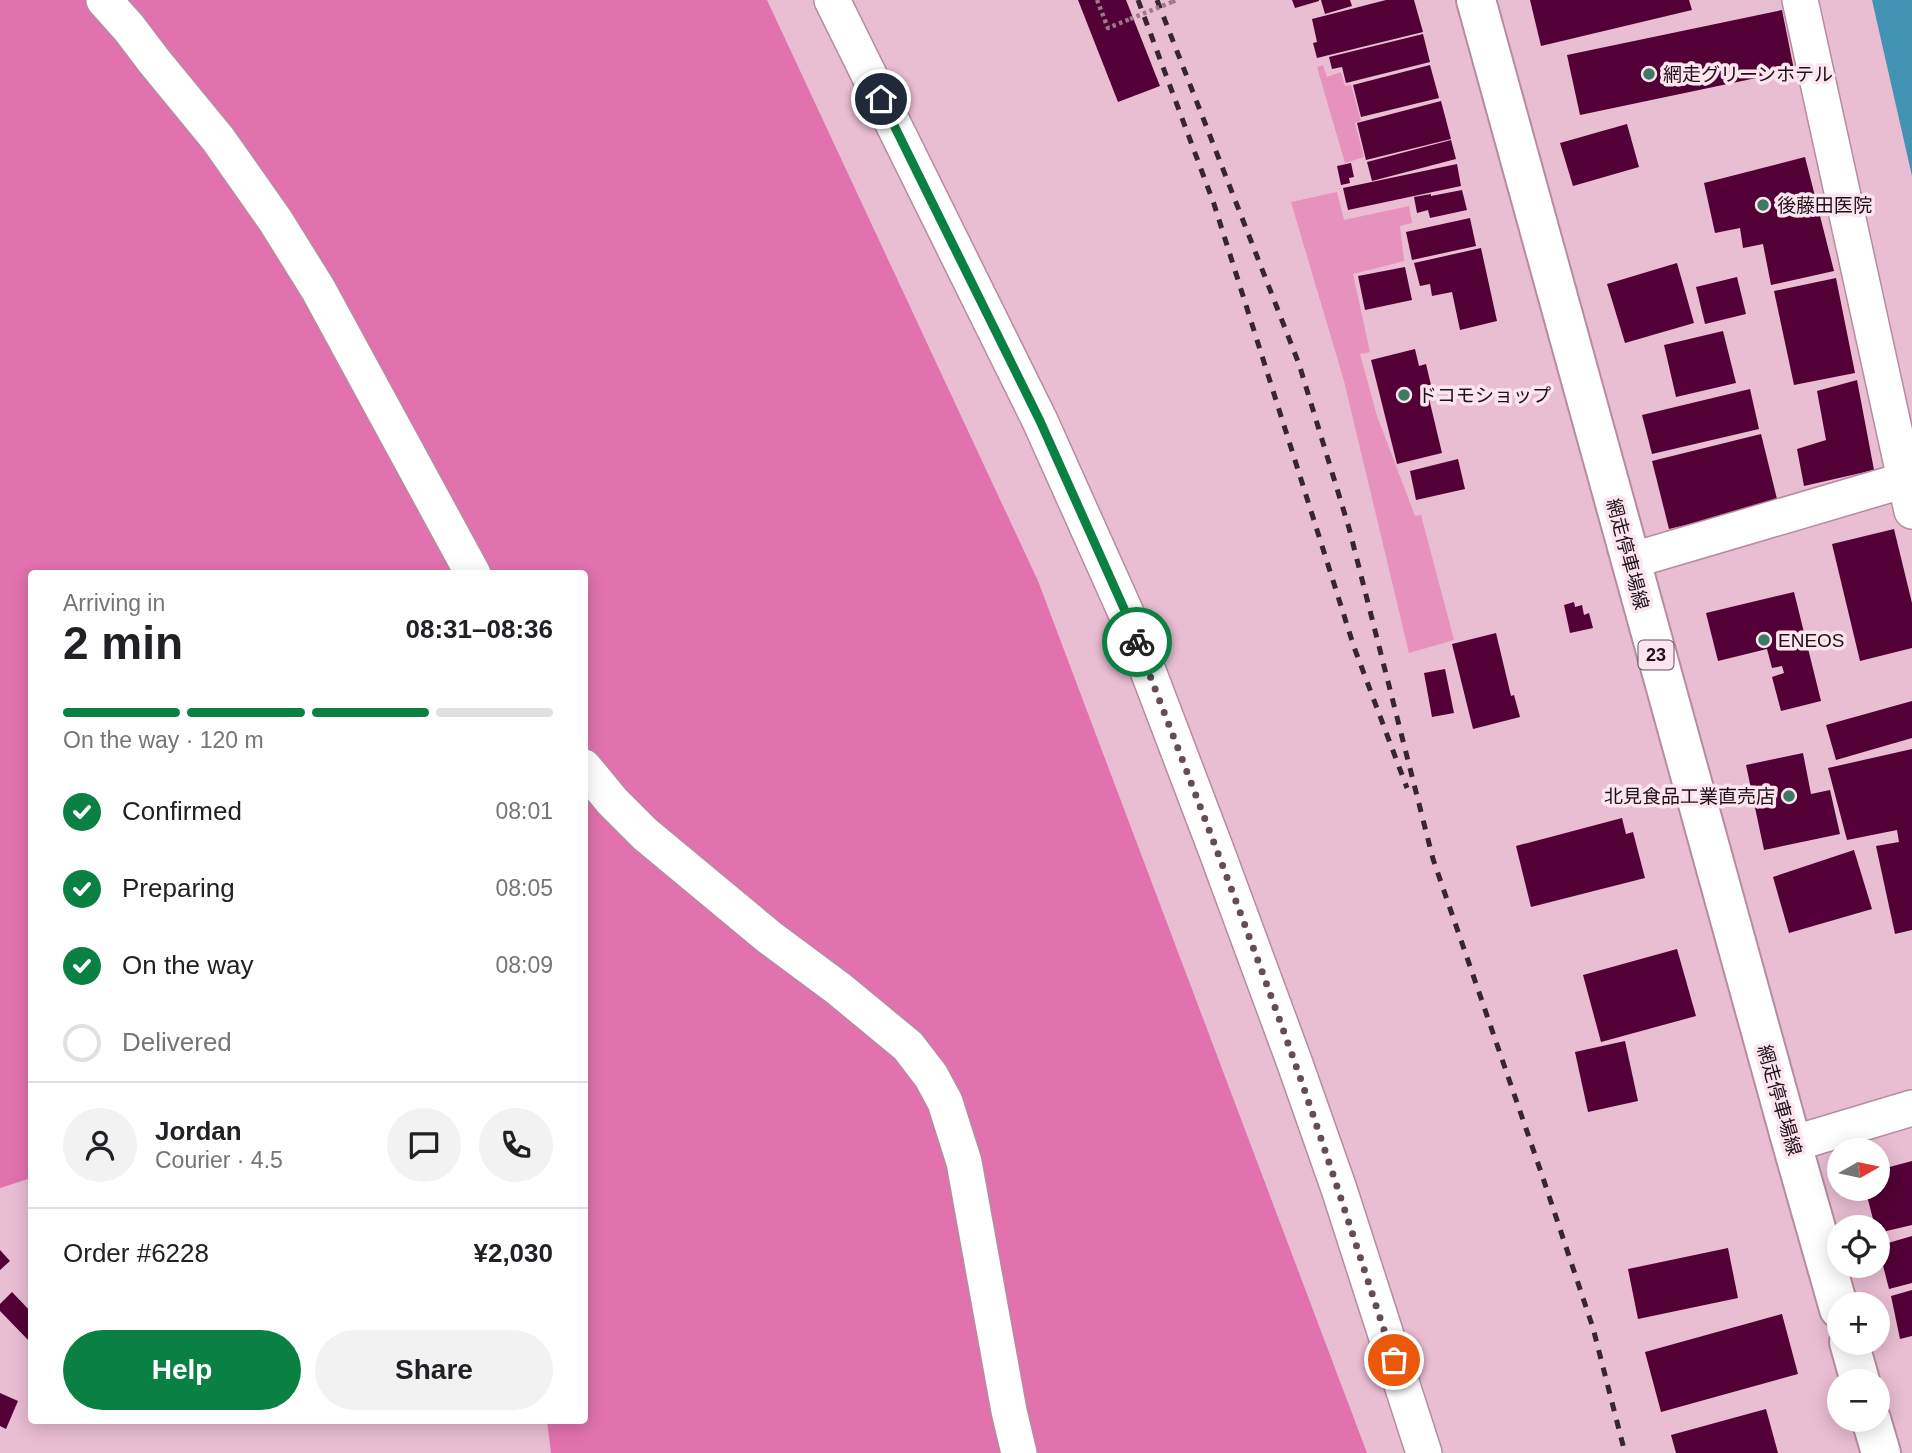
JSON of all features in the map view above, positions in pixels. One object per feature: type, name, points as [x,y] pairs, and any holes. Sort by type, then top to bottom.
[{"type":"main road","name":"網走停車場線","points":[[1476,0],[1834,1292]]},
{"type":"main road","points":[[1875,1432],[1881,1453]]},
{"type":"street","points":[[104,0],[127,14],[153,61],[218,139],[275,220],[318,289],[470,570]]},
{"type":"street","points":[[832,0],[1040,421],[1126,613],[1294,1061],[1339,1189],[1424,1453]]},
{"type":"street","points":[[1630,561],[1909,495],[1800,0]]},
{"type":"street","points":[[588,771],[612,801],[645,834],[769,937],[839,989],[908,1046],[932,1076],[944,1102],[964,1162],[1019,1453]]},
{"type":"street","points":[[1792,1144],[1912,1108]]},
{"type":"path","points":[[1097,0],[1108,28],[1174,1]]},
{"type":"shaded area","points":[[0,0],[767,0],[1038,581],[1367,1453],[551,1453],[547,1424],[588,1424],[588,570],[28,570],[28,1179],[0,1188]]},
{"type":"shaded area","points":[[1323,65],[1327,77],[1341,72],[1345,86],[1351,85],[1361,121],[1355,123],[1364,157],[1345,163],[1317,67]]},
{"type":"shaded area","points":[[1337,192],[1344,220],[1409,206],[1412,223],[1400,226],[1404,261],[1353,274],[1370,352],[1360,354],[1377,416],[1415,516],[1421,515],[1454,640],[1409,653],[1344,381],[1291,202]]},
{"type":"water","points":[[1872,0],[1912,0],[1912,176]]},
{"type":"building","points":[[1078,0],[1126,0],[1160,86],[1118,102]]},
{"type":"building","points":[[1292,0],[1319,0],[1319,1],[1295,8]]},
{"type":"building","points":[[1321,0],[1350,0],[1352,6],[1325,14]]},
{"type":"building","points":[[1386,0],[1414,0],[1423,32],[1317,58],[1312,19]]},
{"type":"building","points":[[1530,0],[1689,0],[1692,10],[1541,46]]},
{"type":"building","points":[[1782,10],[1794,70],[1580,115],[1567,55]]},
{"type":"building","points":[[1423,34],[1430,62],[1346,83],[1342,67],[1332,69],[1329,57]]},
{"type":"building","points":[[1430,65],[1439,98],[1361,117],[1353,85]]},
{"type":"building","points":[[1441,101],[1451,139],[1366,160],[1357,123]]},
{"type":"building","points":[[1627,124],[1639,167],[1573,186],[1560,143]]},
{"type":"building","points":[[1451,140],[1456,159],[1372,181],[1367,162]]},
{"type":"building","name":"後藤田医院","points":[[1805,157],[1834,271],[1771,285],[1763,244],[1743,248],[1740,228],[1715,233],[1704,183]]},
{"type":"building","points":[[1351,163],[1354,177],[1349,178],[1350,183],[1341,185],[1337,166]]},
{"type":"building","points":[[1457,164],[1461,186],[1348,210],[1343,188]]},
{"type":"building","points":[[1462,190],[1467,210],[1430,218],[1428,210],[1417,213],[1414,197]]},
{"type":"building","points":[[1470,218],[1476,246],[1412,260],[1406,232]]},
{"type":"building","points":[[1481,248],[1497,321],[1460,330],[1452,292],[1432,296],[1430,284],[1420,286],[1414,263]]},
{"type":"building","points":[[1677,263],[1694,323],[1625,343],[1607,284]]},
{"type":"building","points":[[1405,267],[1412,300],[1365,310],[1358,276]]},
{"type":"building","points":[[1737,277],[1746,314],[1705,324],[1696,287]]},
{"type":"building","points":[[1836,278],[1855,373],[1794,385],[1774,291]]},
{"type":"building","points":[[1723,331],[1736,383],[1676,397],[1664,345]]},
{"type":"building","points":[[1415,349],[1419,366],[1426,364],[1431,385],[1426,386],[1442,453],[1397,464],[1371,360]]},
{"type":"building","points":[[1857,380],[1874,470],[1804,486],[1797,449],[1826,440],[1817,391]]},
{"type":"building","points":[[1750,389],[1759,429],[1652,454],[1642,415]]},
{"type":"building","points":[[1761,434],[1778,503],[1669,529],[1652,461]]},
{"type":"building","points":[[1458,459],[1465,489],[1416,500],[1410,471]]},
{"type":"building","points":[[1894,529],[1912,603],[1912,648],[1860,661],[1832,544]]},
{"type":"building","points":[[1794,592],[1821,701],[1781,711],[1772,677],[1784,673],[1782,666],[1772,668],[1767,649],[1718,661],[1706,613]]},
{"type":"building","points":[[1574,602],[1575,607],[1582,605],[1584,615],[1589,613],[1593,628],[1570,633],[1564,605]]},
{"type":"building","points":[[1496,633],[1511,696],[1514,695],[1520,717],[1473,729],[1452,644]]},
{"type":"building","points":[[1445,669],[1454,713],[1432,717],[1424,673]]},
{"type":"building","points":[[1912,701],[1912,738],[1836,760],[1826,725]]},
{"type":"building","points":[[1912,749],[1912,930],[1895,934],[1876,846],[1899,842],[1897,830],[1847,840],[1828,768]]},
{"type":"building","points":[[1803,753],[1811,794],[1830,790],[1840,834],[1764,850],[1746,765]]},
{"type":"building","points":[[1622,818],[1626,834],[1633,832],[1645,878],[1531,907],[1516,846]]},
{"type":"building","points":[[1854,850],[1872,909],[1789,933],[1773,877]]},
{"type":"building","points":[[1677,949],[1696,1016],[1601,1042],[1583,975]]},
{"type":"building","points":[[1625,1041],[1638,1101],[1588,1112],[1575,1052]]},
{"type":"building","points":[[1912,1161],[1912,1225],[1890,1230],[1890,1215],[1872,1215],[1868,1201],[1890,1201],[1890,1167]]},
{"type":"building","points":[[1912,1236],[1912,1283],[1889,1289],[1886,1278],[1890,1278],[1890,1242]]},
{"type":"building","points":[[1728,1248],[1738,1298],[1638,1319],[1628,1269]]},
{"type":"building","points":[[0,1250],[10,1261],[0,1270]]},
{"type":"building","points":[[1912,1290],[1912,1336],[1900,1339],[1891,1296]]},
{"type":"building","points":[[12,1292],[28,1309],[28,1340],[0,1311],[0,1304]]},
{"type":"building","points":[[1782,1314],[1798,1374],[1661,1412],[1645,1352]]},
{"type":"building","points":[[0,1393],[18,1401],[6,1429],[0,1426]]},
{"type":"building","points":[[1766,1409],[1778,1453],[1676,1453],[1671,1435]]},
{"type":"railway","points":[[1138,0],[1214,204],[1354,647],[1407,788]]},
{"type":"railway","points":[[1157,0],[1299,364],[1349,528],[1433,859],[1593,1328],[1625,1453]]},
{"type":"way so far","points":[[1137,642],[1294,1061],[1394,1360]]},
{"type":"place","name":"網走グリーンホテル","points":[[1649,74]]},
{"type":"place","name":"後藤田医院","points":[[1763,205]]},
{"type":"place","name":"ドコモショップ","points":[[1404,395]]},
{"type":"place","name":"ENEOS","points":[[1764,640]]},
{"type":"place","name":"北見食品工業直売店","points":[[1789,796]]},
{"type":"route","points":[[881,99],[1040,421],[1137,642]]}]
